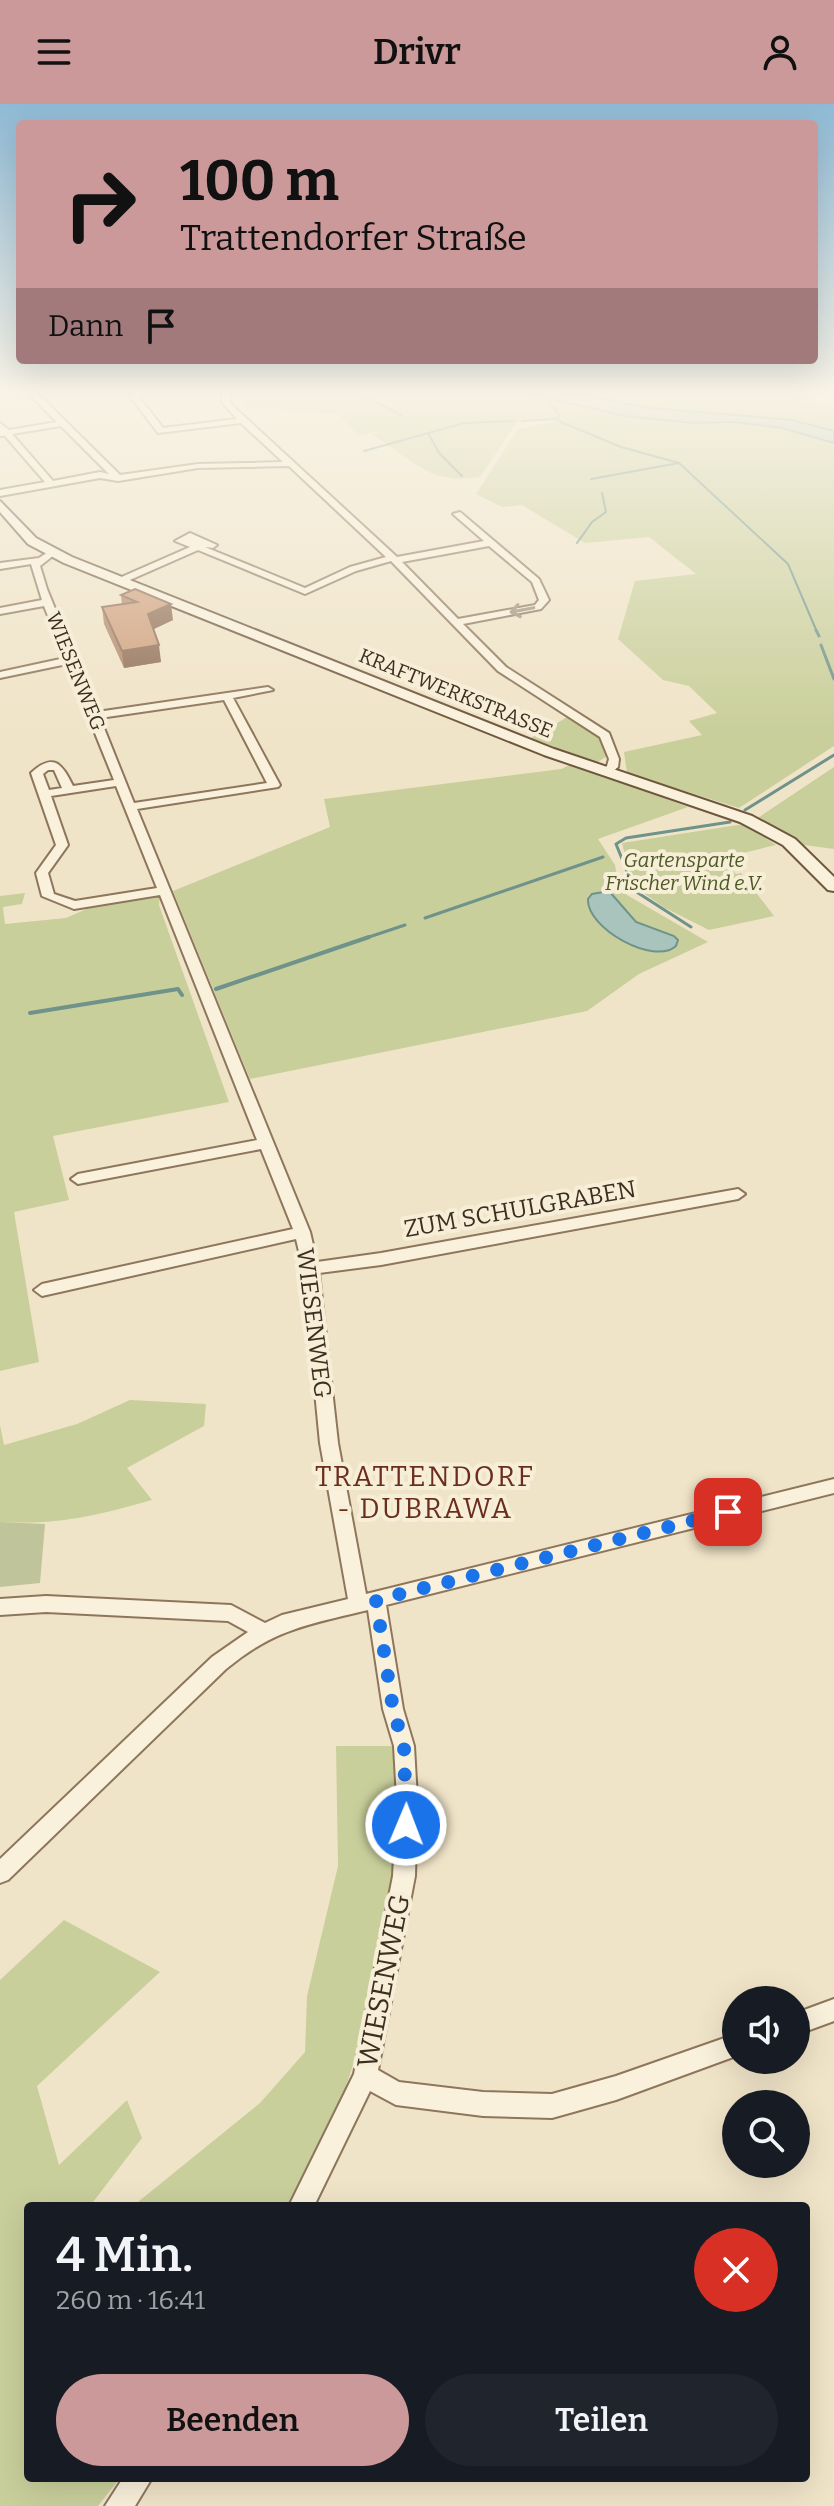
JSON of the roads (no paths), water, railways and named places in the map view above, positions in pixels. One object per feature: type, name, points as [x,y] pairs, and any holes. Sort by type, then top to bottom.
[{"type":"main road","name":"KRAFTWERKSTRASSE","points":[[0,505],[44,557],[120,581],[606,772],[719,809],[771,831],[808,858],[834,886]]},
{"type":"street","points":[[333,504],[458,622],[502,669],[605,735],[614,759],[612,767],[606,772]]},
{"type":"street","points":[[457,514],[536,581],[544,600],[538,607],[458,622]]},
{"type":"street","points":[[202,545],[305,591],[353,569],[490,543]]},
{"type":"street","points":[[120,581],[202,545],[248,558],[316,586]]},
{"type":"street","points":[[0,566],[44,557]]},
{"type":"street","name":"WIESENWEG","points":[[44,557],[35,568],[302,1232],[311,1268],[329,1443],[404,1746],[407,1799],[404,1876],[365,2076],[303,2202]]},
{"type":"street","points":[[237,563],[248,558]]},
{"type":"street","points":[[287,583],[298,578]]},
{"type":"street","points":[[0,611],[48,602]]},
{"type":"street","points":[[0,675],[72,660]]},
{"type":"street","points":[[94,716],[268,690]]},
{"type":"street","points":[[129,807],[274,785],[227,696]]},
{"type":"street","points":[[69,790],[58,767],[46,767],[37,773],[62,845],[42,873],[48,896],[74,905],[164,891]]},
{"type":"street","points":[[45,794],[120,782]]},
{"type":"street","points":[[78,1179],[265,1143]]},
{"type":"street","name":"ZUM SCHULGRABEN","points":[[311,1268],[381,1259],[738,1194]]},
{"type":"street","name":"WIESENWEG","points":[[42,1290],[302,1232]]},
{"type":"street","points":[[0,1873],[219,1663],[263,1631],[282,1623],[834,1486]]},
{"type":"street","points":[[0,1607],[46,1604],[231,1613],[263,1631]]},
{"type":"street","points":[[810,2019],[834,2010]]},
{"type":"street","points":[[365,2076],[396,2093],[483,2104],[552,2106],[616,2088],[722,2050]]},
{"type":"street","points":[[119,2506],[136,2482]]},
{"type":"water","points":[[609,891],[636,922],[674,936],[678,940],[676,946],[666,951],[638,948],[609,932],[590,910],[588,899],[592,894]]},
{"type":"waterway","points":[[577,543],[592,522],[606,512],[604,504]]},
{"type":"waterway","points":[[723,504],[788,564],[817,632]]},
{"type":"waterway","points":[[817,632],[819,636]]},
{"type":"waterway","points":[[821,645],[834,679]]},
{"type":"waterway","points":[[745,810],[834,755]]},
{"type":"waterway","points":[[691,927],[635,891],[616,844],[626,838],[730,822]]},
{"type":"waterway","points":[[425,918],[603,857]]},
{"type":"waterway","points":[[369,937],[405,925]]},
{"type":"waterway","points":[[216,989],[369,937]]},
{"type":"waterway","points":[[363,939],[369,937]]},
{"type":"waterway","points":[[30,1013],[178,989],[182,995]]},
{"type":"district","name":"TRATTENDORF - DUBRAWA","points":[[425,1492]]},
{"type":"park label","name":"Gartensparte Frischer Wind e.V.","points":[[684,872]]}]
